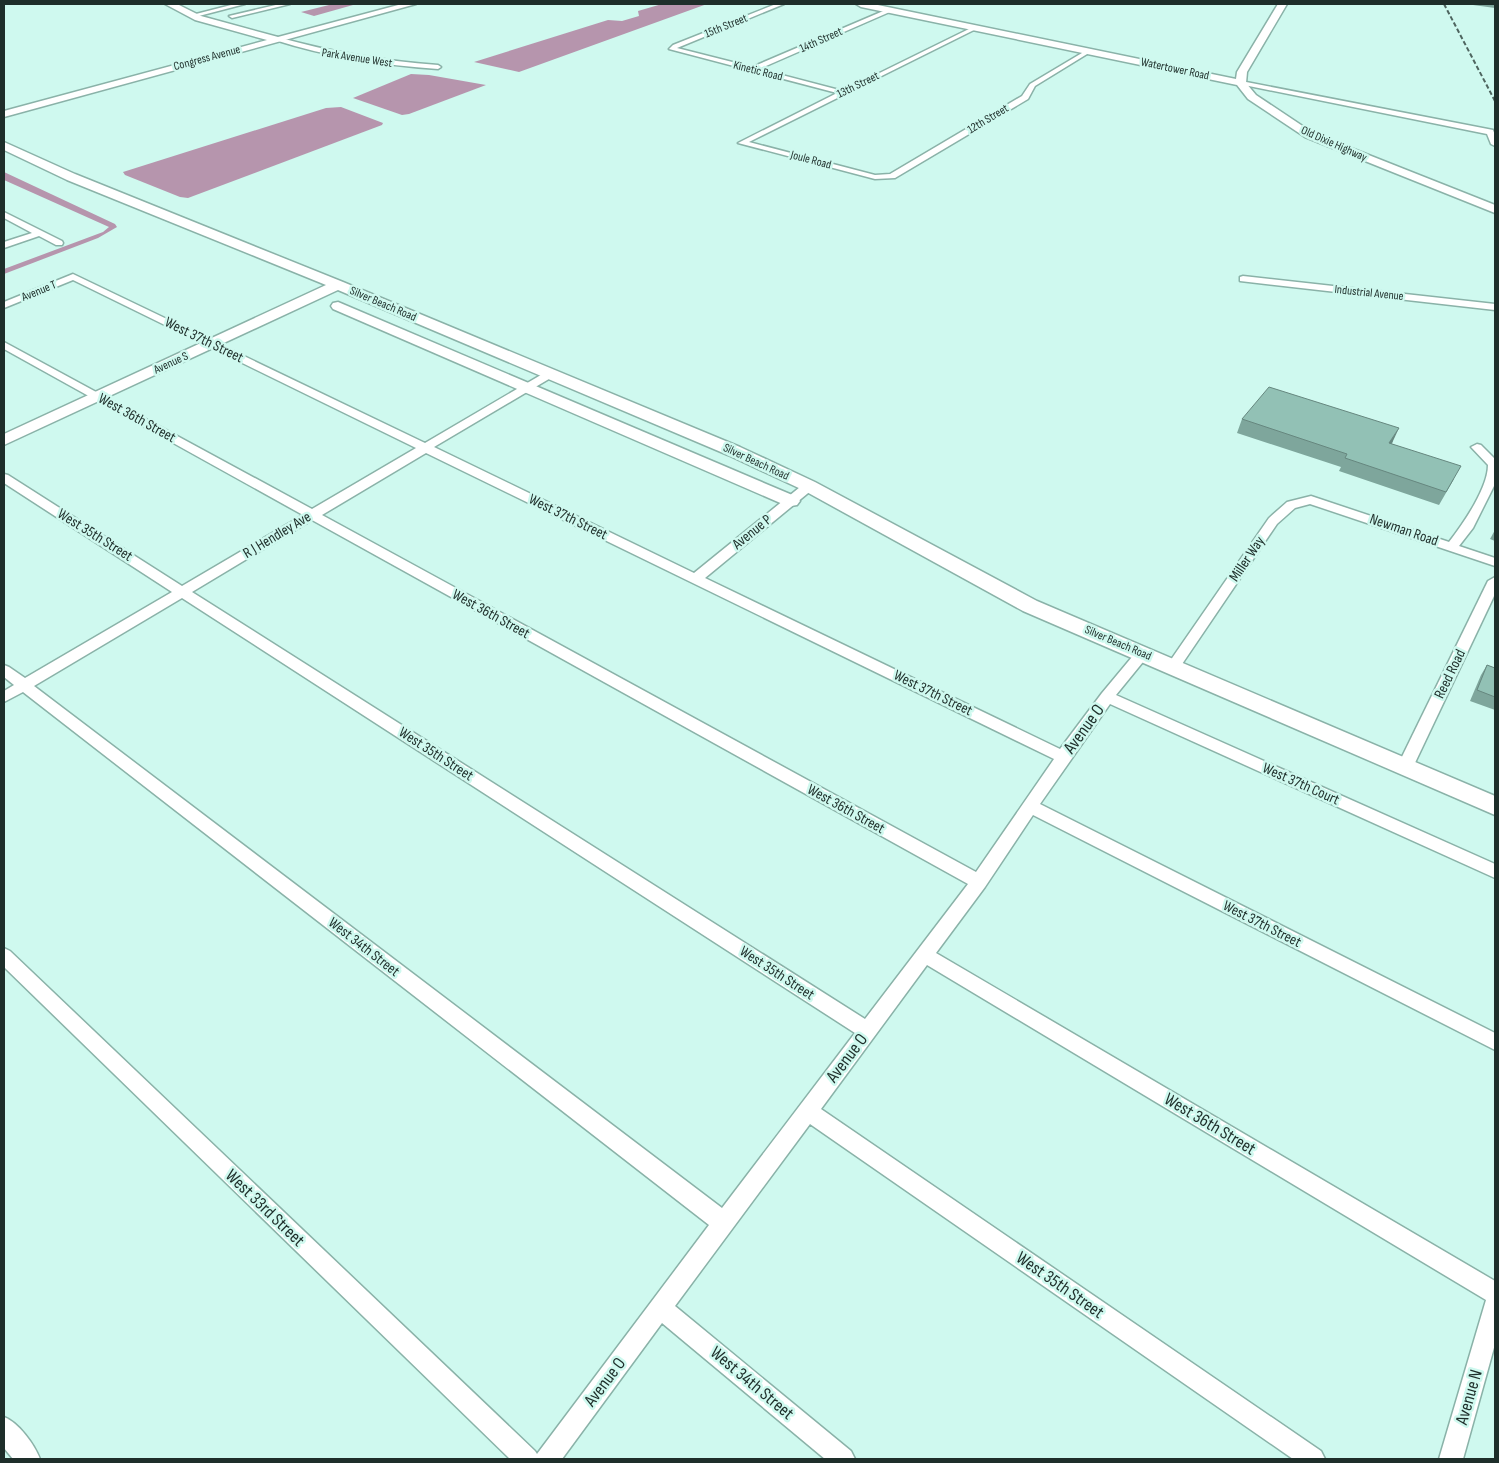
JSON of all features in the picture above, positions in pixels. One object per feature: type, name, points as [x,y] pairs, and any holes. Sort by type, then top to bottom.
[{"type":"street","name":"Park Avenue West","points":[[170,4],[198,18],[339,56],[389,64],[438,67]]},
{"type":"street","points":[[195,15],[242,4]]},
{"type":"street","points":[[232,16],[287,4]]},
{"type":"street","name":"Congress Avenue","points":[[4,114],[394,4]]},
{"type":"street","name":"Congress Avenue","points":[[4,108],[411,4]]},
{"type":"street","name":"15th Street","points":[[672,49],[781,4]]},
{"type":"street","name":"Watertower Road","points":[[861,4],[1241,83],[1271,87],[1490,132],[1495,144]]},
{"type":"street","points":[[1241,83],[1242,72],[1283,4]]},
{"type":"street","name":"14th Street","points":[[752,70],[890,10]]},
{"type":"street","name":"13th Street","points":[[742,142],[975,28]]},
{"type":"street","name":"Kinetic Road","points":[[672,49],[844,92]]},
{"type":"street","name":"12th Street","points":[[881,178],[892,176],[1025,97],[1032,85],[1088,51]]},
{"type":"street","name":"Old Dixie Highway","points":[[1241,83],[1252,97],[1309,136],[1495,209]]},
{"type":"street","name":"Joule Road","points":[[742,142],[881,178]]},
{"type":"street","name":"Silver Beach Road","points":[[4,146],[71,177],[338,285],[734,451],[809,486],[1030,606],[1495,806]]},
{"type":"street","points":[[4,215],[59,242]]},
{"type":"street","points":[[4,245],[39,233]]},
{"type":"street","name":"Avenue T","points":[[4,305],[73,277]]},
{"type":"street","name":"West 37th Street","points":[[73,277],[696,578],[1063,758]]},
{"type":"street","name":"Industrial Avenue","points":[[1242,279],[1495,307]]},
{"type":"street","name":"Avenue S","points":[[4,440],[338,285]]},
{"type":"street","name":"Silver Beach Road","points":[[338,306],[791,501]]},
{"type":"street","name":"West 36th Street","points":[[4,345],[979,882]]},
{"type":"street","name":"R J Hendley Ave","points":[[4,697],[550,374]]},
{"type":"street","points":[[1452,546],[1467,528],[1494,475],[1494,464],[1477,447]]},
{"type":"street","name":"West 35th Street","points":[[4,478],[868,1031]]},
{"type":"street","name":"Avenue P","points":[[696,578],[809,486]]},
{"type":"street","name":"Newman Road","points":[[1311,500],[1495,562]]},
{"type":"street","name":"Miller Way","points":[[1173,667],[1273,521],[1291,505],[1311,500]]},
{"type":"street","name":"Reed Road","points":[[1405,767],[1495,581]]},
{"type":"street","name":"Avenue O","points":[[547,1459],[979,882],[1063,758],[1142,654]]},
{"type":"street","name":"West 34th Street","points":[[4,670],[724,1224]]},
{"type":"street","name":"West 37th Court","points":[[1108,697],[1495,871]]},
{"type":"street","name":"West 37th Street","points":[[1030,806],[1495,1042]]},
{"type":"street","name":"West 36th Street","points":[[925,955],[1495,1293]]},
{"type":"street","name":"West 33rd Street","points":[[4,956],[527,1459]]},
{"type":"street","name":"West 35th Street","points":[[808,1111],[1312,1459]]},
{"type":"street","name":"Avenue N","points":[[1451,1459],[1495,1305]]},
{"type":"street","name":"West 34th Street","points":[[661,1308],[843,1459]]},
{"type":"street","points":[[4,1429],[28,1459]]},
{"type":"shaded area","points":[[333,4],[353,5],[314,16],[301,12]]},
{"type":"shaded area","points":[[662,4],[707,4],[519,72],[474,62],[608,20],[622,21],[639,16],[638,11]]},
{"type":"shaded area","points":[[411,74],[429,75],[486,85],[402,115],[353,98]]},
{"type":"shaded area","points":[[341,107],[383,123],[382,125],[188,198],[180,197],[125,175],[123,172],[326,108]]},
{"type":"shaded area","points":[[4,172],[115,224],[117,227],[98,238],[4,274],[4,269],[103,232],[109,227],[4,180]]},
{"type":"building","points":[[1269,387],[1399,428],[1389,443],[1461,466],[1446,492],[1345,458],[1347,454],[1242,419]]},
{"type":"building","points":[[1487,665],[1495,668],[1495,697],[1477,690]]},
{"type":"railway","points":[[1444,4],[1495,101]]}]
